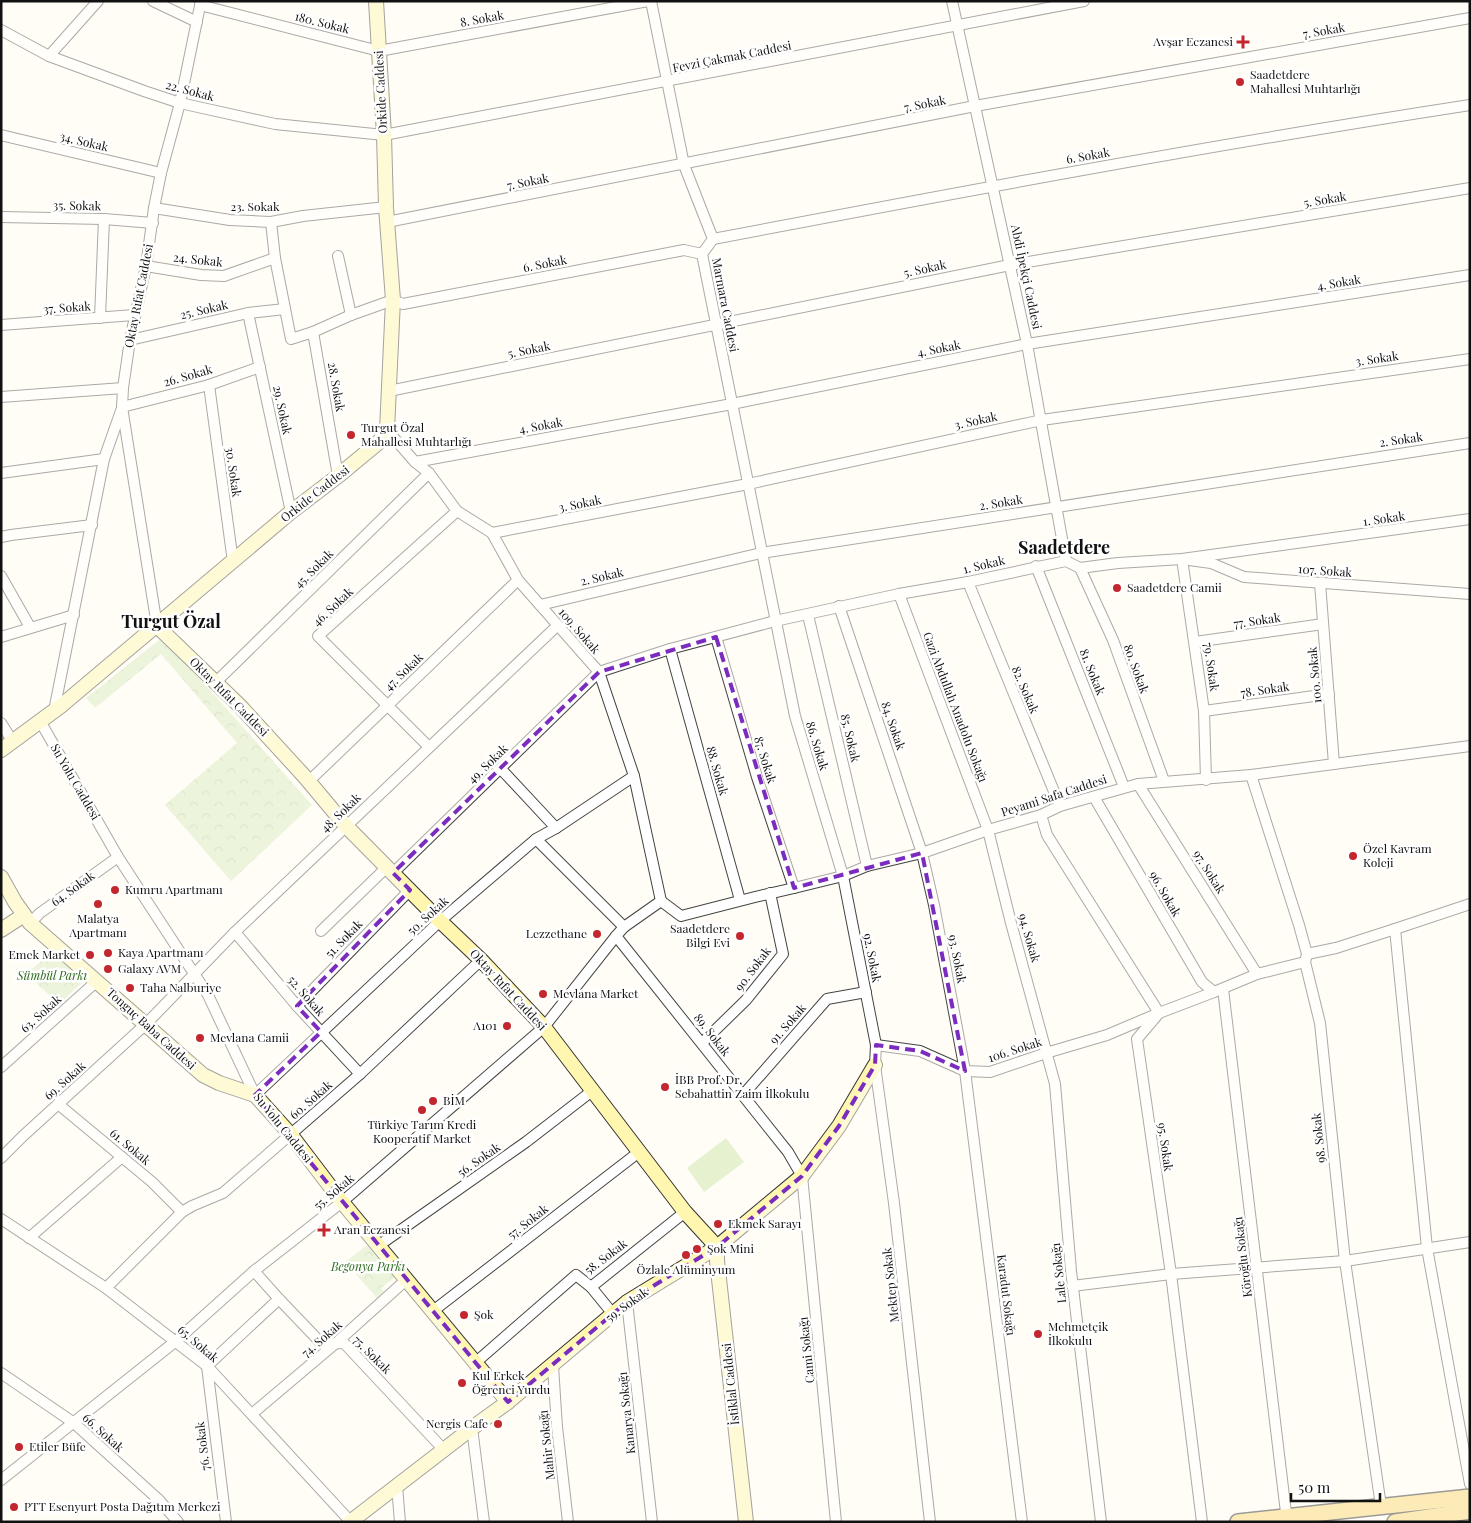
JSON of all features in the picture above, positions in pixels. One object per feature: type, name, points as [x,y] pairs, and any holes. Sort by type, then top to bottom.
[{"type":"main road","points":[[1238,1522],[1287,1519],[1381,1506],[1470,1497]]},
{"type":"main road","points":[[1395,1522],[1462,1515]]},
{"type":"street","points":[[49,56],[98,1]]},
{"type":"street","points":[[153,1],[197,22]]},
{"type":"street","name":"Orkide Caddesi","points":[[7,746],[54,711],[291,512],[379,442],[387,430],[393,300],[386,207],[376,1]]},
{"type":"street","points":[[650,1],[684,165],[713,239]]},
{"type":"street","name":"8. Sokak","points":[[379,51],[650,1]]},
{"type":"street","name":"Abdi İpekçi Caddesi","points":[[952,1],[1027,344],[1066,560]]},
{"type":"street","name":"Fevzi Çakmak Caddesi","points":[[384,135],[1084,1]]},
{"type":"street","name":"Oktay Rıfat Caddesi","points":[[201,3],[180,103],[154,208],[146,266],[134,315],[123,388],[122,407],[157,626],[240,706],[346,826],[481,960],[544,1027],[685,1212],[717,1247]]},
{"type":"street","name":"180. Sokak","points":[[201,3],[379,51]]},
{"type":"street","name":"7. Sokak","points":[[387,222],[684,165],[975,106],[1470,18]]},
{"type":"street","name":"22. Sokak","points":[[1,30],[49,56],[180,103],[275,124],[384,135]]},
{"type":"street","name":"6. Sokak","points":[[713,239],[993,185],[1314,129],[1470,105]]},
{"type":"street","name":"34. Sokak","points":[[1,135],[161,174]]},
{"type":"street","name":"5. Sokak","points":[[389,391],[1010,265],[1470,188]]},
{"type":"street","name":"23. Sokak","points":[[154,208],[230,220],[271,222],[303,216],[386,207]]},
{"type":"street","name":"35. Sokak","points":[[1,217],[104,219],[153,223]]},
{"type":"street","points":[[100,318],[104,219]]},
{"type":"street","points":[[271,222],[275,258],[291,339],[393,300]]},
{"type":"street","name":"Marmara Caddesi","points":[[713,239],[702,254],[775,621]]},
{"type":"street","name":"6. Sokak","points":[[393,300],[403,304],[684,250],[702,254]]},
{"type":"street","points":[[338,256],[351,315]]},
{"type":"street","name":"24. Sokak","points":[[146,266],[224,276],[275,258]]},
{"type":"street","name":"4. Sokak","points":[[415,462],[732,404],[1027,344],[1470,275]]},
{"type":"street","name":"25. Sokak","points":[[130,340],[248,313],[285,309]]},
{"type":"street","name":"29. Sokak","points":[[248,313],[291,512]]},
{"type":"street","name":"37. Sokak","points":[[1,325],[134,315]]},
{"type":"street","name":"28. Sokak","points":[[313,332],[338,476]]},
{"type":"street","name":"3. Sokak","points":[[492,533],[748,484],[1042,420],[1470,359]]},
{"type":"street","name":"26. Sokak","points":[[122,407],[209,385],[260,367]]},
{"type":"street","name":"30. Sokak","points":[[209,385],[232,562]]},
{"type":"street","points":[[1,397],[123,388]]},
{"type":"street","points":[[54,711],[104,459],[122,407]]},
{"type":"street","name":"109. Sokak","points":[[387,430],[415,462],[429,473],[457,511],[492,533],[518,580],[599,672],[634,776],[661,901]]},
{"type":"street","name":"2. Sokak","points":[[540,604],[761,553],[1470,443]]},
{"type":"street","points":[[1,474],[104,459]]},
{"type":"street","name":"45. Sokak","points":[[216,682],[429,473]]},
{"type":"street","name":"46. Sokak","points":[[429,747],[318,636],[457,511]]},
{"type":"street","name":"1. Sokak","points":[[1080,568],[1118,562],[1182,559],[1470,519]]},
{"type":"street","points":[[1,538],[11,535],[92,525]]},
{"type":"street","name":"107. Sokak","points":[[1182,559],[1211,563],[1244,576],[1470,594]]},
{"type":"street","name":"79. Sokak","points":[[1182,559],[1204,711],[1206,780]]},
{"type":"street","points":[[1066,560],[1080,568]]},
{"type":"street","name":"1. Sokak","points":[[599,672],[670,649],[775,621],[808,615],[839,606],[968,582],[1066,560]]},
{"type":"street","name":"81. Sokak","points":[[1036,566],[1124,787]]},
{"type":"street","name":"80. Sokak","points":[[1080,568],[1112,640],[1164,782]]},
{"type":"street","points":[[1,576],[30,627]]},
{"type":"street","name":"47. Sokak","points":[[308,782],[518,580]]},
{"type":"street","name":"82. Sokak","points":[[968,582],[1060,806]]},
{"type":"street","name":"100. Sokak","points":[[1320,583],[1334,764]]},
{"type":"street","name":"Gazi Abdullah Anadolu Sokağı","points":[[899,594],[988,830]]},
{"type":"street","name":"84. Sokak","points":[[839,606],[922,853]]},
{"type":"street","points":[[1,637],[74,615]]},
{"type":"street","name":"85. Sokak","points":[[808,615],[868,866]]},
{"type":"street","name":"86. Sokak","points":[[775,621],[795,716],[843,876]]},
{"type":"street","name":"77. Sokak","points":[[1195,642],[1323,624]]},
{"type":"street","name":"48. Sokak","points":[[146,1024],[235,932],[558,625]]},
{"type":"street","name":"87. Sokak","points":[[716,637],[757,777],[794,888]]},
{"type":"street","name":"88. Sokak","points":[[670,649],[740,900]]},
{"type":"street","name":"49. Sokak","points":[[321,932],[501,769],[599,672]]},
{"type":"street","name":"78. Sokak","points":[[1204,711],[1329,694]]},
{"type":"street","name":"Su Yolu Caddesi","points":[[40,721],[118,857],[208,995],[255,1095],[291,1135],[342,1202],[508,1402]]},
{"type":"street","points":[[1,723],[7,746]]},
{"type":"street","name":"Peyami Safa Caddesi","points":[[661,901],[681,916],[843,876],[868,866],[922,853],[988,830],[1041,815],[1060,806],[1138,784],[1251,775],[1470,746]]},
{"type":"street","points":[[501,769],[556,828]]},
{"type":"street","name":"98. Sokak","points":[[1251,775],[1299,925],[1320,1023],[1345,1261],[1381,1506]]},
{"type":"street","name":"50. Sokak","points":[[255,1095],[440,921],[536,839],[556,828],[634,776]]},
{"type":"street","name":"97. Sokak","points":[[1138,784],[1257,974]]},
{"type":"street","name":"96. Sokak","points":[[1094,797],[1202,982],[1218,991]]},
{"type":"street","points":[[1041,815],[1047,835],[1159,1013]]},
{"type":"street","name":"94. Sokak","points":[[988,830],[1046,1053]]},
{"type":"street","points":[[536,839],[624,927]]},
{"type":"street","name":"93. Sokak","points":[[922,853],[934,905],[965,1071]]},
{"type":"street","name":"64. Sokak","points":[[1,930],[40,913],[118,857]]},
{"type":"street","name":"92. Sokak","points":[[843,876],[876,1045]]},
{"type":"street","name":"Tonguç Baba Caddesi","points":[[1,878],[27,919],[203,1075],[255,1095]]},
{"type":"street","name":"51. Sokak","points":[[297,1006],[410,890]]},
{"type":"street","name":"90. Sokak","points":[[702,1043],[746,1000],[783,954],[770,893]]},
{"type":"street","name":"55. Sokak","points":[[1,1480],[176,1341],[254,1271],[342,1202],[544,1027],[624,927],[661,901]]},
{"type":"street","name":"106. Sokak","points":[[876,1045],[920,1050],[965,1071],[990,1072],[1107,1035],[1257,974],[1470,904]]},
{"type":"street","points":[[1395,929],[1427,1248],[1470,1484]]},
{"type":"street","name":"52. Sokak","points":[[235,932],[297,1006],[360,1074]]},
{"type":"street","name":"89. Sokak","points":[[616,936],[788,1152],[802,1176]]},
{"type":"street","name":"60. Sokak","points":[[106,1288],[182,1212],[223,1193],[360,1074],[481,960]]},
{"type":"street","name":"63. Sokak","points":[[1,1067],[97,981]]},
{"type":"street","name":"Köroğlu Sokağı","points":[[1218,991],[1257,1267],[1287,1519]]},
{"type":"street","name":"91. Sokak","points":[[743,1095],[827,999],[866,992]]},
{"type":"street","name":"95. Sokak","points":[[1159,1013],[1137,1039],[1171,1274],[1202,1522]]},
{"type":"street","name":"69. Sokak","points":[[1,1158],[146,1024]]},
{"type":"street","name":"Mektep Sokak","points":[[876,1045],[875,1065],[894,1203],[930,1522]]},
{"type":"street","name":"Lale Sokağı","points":[[1046,1053],[1055,1084],[1072,1286],[1101,1522]]},
{"type":"street","name":"59. Sokak","points":[[350,1522],[508,1402],[627,1302],[717,1247],[802,1176],[839,1126],[875,1065]]},
{"type":"street","name":"Karadut Sokağı","points":[[965,1071],[1022,1522]]},
{"type":"street","name":"56. Sokak","points":[[378,1246],[526,1142],[592,1092]]},
{"type":"street","name":"61. Sokak","points":[[58,1104],[152,1182],[182,1212]]},
{"type":"street","name":"57. Sokak","points":[[433,1312],[639,1152]]},
{"type":"street","points":[[30,1238],[122,1157]]},
{"type":"street","name":"Cami Sokağı","points":[[802,1176],[836,1522]]},
{"type":"street","name":"58. Sokak","points":[[475,1363],[576,1275],[591,1286],[685,1212]]},
{"type":"street","name":"65. Sokak","points":[[1,1219],[106,1288],[206,1366],[350,1522]]},
{"type":"street","points":[[1072,1286],[1171,1274],[1345,1261],[1470,1242]]},
{"type":"street","name":"İstiklal Caddesi","points":[[717,1247],[746,1522]]},
{"type":"street","name":"75. Sokak","points":[[254,1271],[322,1344],[344,1343],[444,1450]]},
{"type":"street","name":"74. Sokak","points":[[252,1414],[336,1343],[406,1280]]},
{"type":"street","points":[[591,1286],[613,1314]]},
{"type":"street","points":[[206,1366],[279,1299]]},
{"type":"street","name":"Kanarya Sokağı","points":[[627,1302],[652,1522]]},
{"type":"street","name":"76. Sokak","points":[[206,1366],[226,1522]]},
{"type":"street","name":"Mahir Sokağı","points":[[553,1366],[557,1427],[568,1522]]},
{"type":"street","name":"66. Sokak","points":[[1,1373],[74,1423],[159,1500],[178,1522]]},
{"type":"street","points":[[472,1428],[484,1522]]},
{"type":"street","points":[[397,1486],[400,1522]]},
{"type":"highlighted area","points":[[716,637],[794,888],[922,853],[965,1071],[920,1051],[876,1045],[875,1065],[839,1126],[802,1176],[717,1247],[627,1302],[508,1402],[255,1095],[321,1032],[297,1006],[410,890],[393,873],[599,672]]},
{"type":"green space","points":[[163,637],[312,805],[231,881],[165,805],[237,743],[161,654],[95,708],[86,698]]},
{"type":"green space","name":"Sümbül Parkı","points":[[51,953],[84,981],[59,1004],[26,974]]},
{"type":"green space","points":[[726,1138],[744,1162],[704,1192],[687,1168]]},
{"type":"green space","name":"Begonya Parkı","points":[[367,1245],[397,1276],[381,1288],[384,1291],[377,1298],[345,1262]]},
{"type":"place","name":"Avşar Eczanesi","points":[[1243,42]]},
{"type":"place","name":"Saadetdere Mahallesi Muhtarlığı","points":[[1240,82]]},
{"type":"place","name":"Turgut Özal Mahallesi Muhtarlığı","points":[[351,435]]},
{"type":"place","name":"Saadetdere Camii","points":[[1117,588]]},
{"type":"place","name":"Özel Kavram Koleji","points":[[1353,856]]},
{"type":"place","name":"Kumru Apartmanı","points":[[115,890]]},
{"type":"place","name":"Malatya Apartmanı","points":[[98,904]]},
{"type":"place","name":"Lezzethane","points":[[597,934]]},
{"type":"place","name":"Saadetdere Bilgi Evi","points":[[740,936]]},
{"type":"place","name":"Kaya Apartmanı","points":[[108,953]]},
{"type":"place","name":"Emek Market","points":[[90,955]]},
{"type":"place","name":"Galaxy AVM","points":[[108,969]]},
{"type":"place","name":"Taha Nalburiye","points":[[130,988]]},
{"type":"place","name":"Mevlana Market","points":[[543,994]]},
{"type":"place","name":"A101","points":[[507,1026]]},
{"type":"place","name":"Mevlana Camii","points":[[200,1038]]},
{"type":"place","name":"İBB Prof. Dr. Sebahattin Zaim İlkokulu","points":[[665,1087]]},
{"type":"place","name":"BİM","points":[[433,1101]]},
{"type":"place","name":"Türkiye Tarım Kredi Kooperatif Market","points":[[422,1110]]},
{"type":"place","name":"Ekmek Sarayı","points":[[718,1224]]},
{"type":"place","name":"Aran Eczanesi","points":[[324,1230]]},
{"type":"place","name":"Şok Mini","points":[[697,1249]]},
{"type":"place","name":"Özlale Alüminyum","points":[[686,1255]]},
{"type":"place","name":"Şok","points":[[464,1315]]},
{"type":"place","name":"Mehmetçik İlkokulu","points":[[1038,1334]]},
{"type":"place","name":"Kul Erkek Öğrenci Yurdu","points":[[462,1383]]},
{"type":"place","name":"Nergis Cafe","points":[[498,1424]]},
{"type":"place","name":"Etiler Büfe","points":[[19,1447]]},
{"type":"place","name":"PTT Esenyurt Posta Dağıtım Merkezi","points":[[14,1507]]},
{"type":"district","name":"Saadetdere","points":[[1064,548]]},
{"type":"district","name":"Turgut Özal","points":[[171,622]]}]
